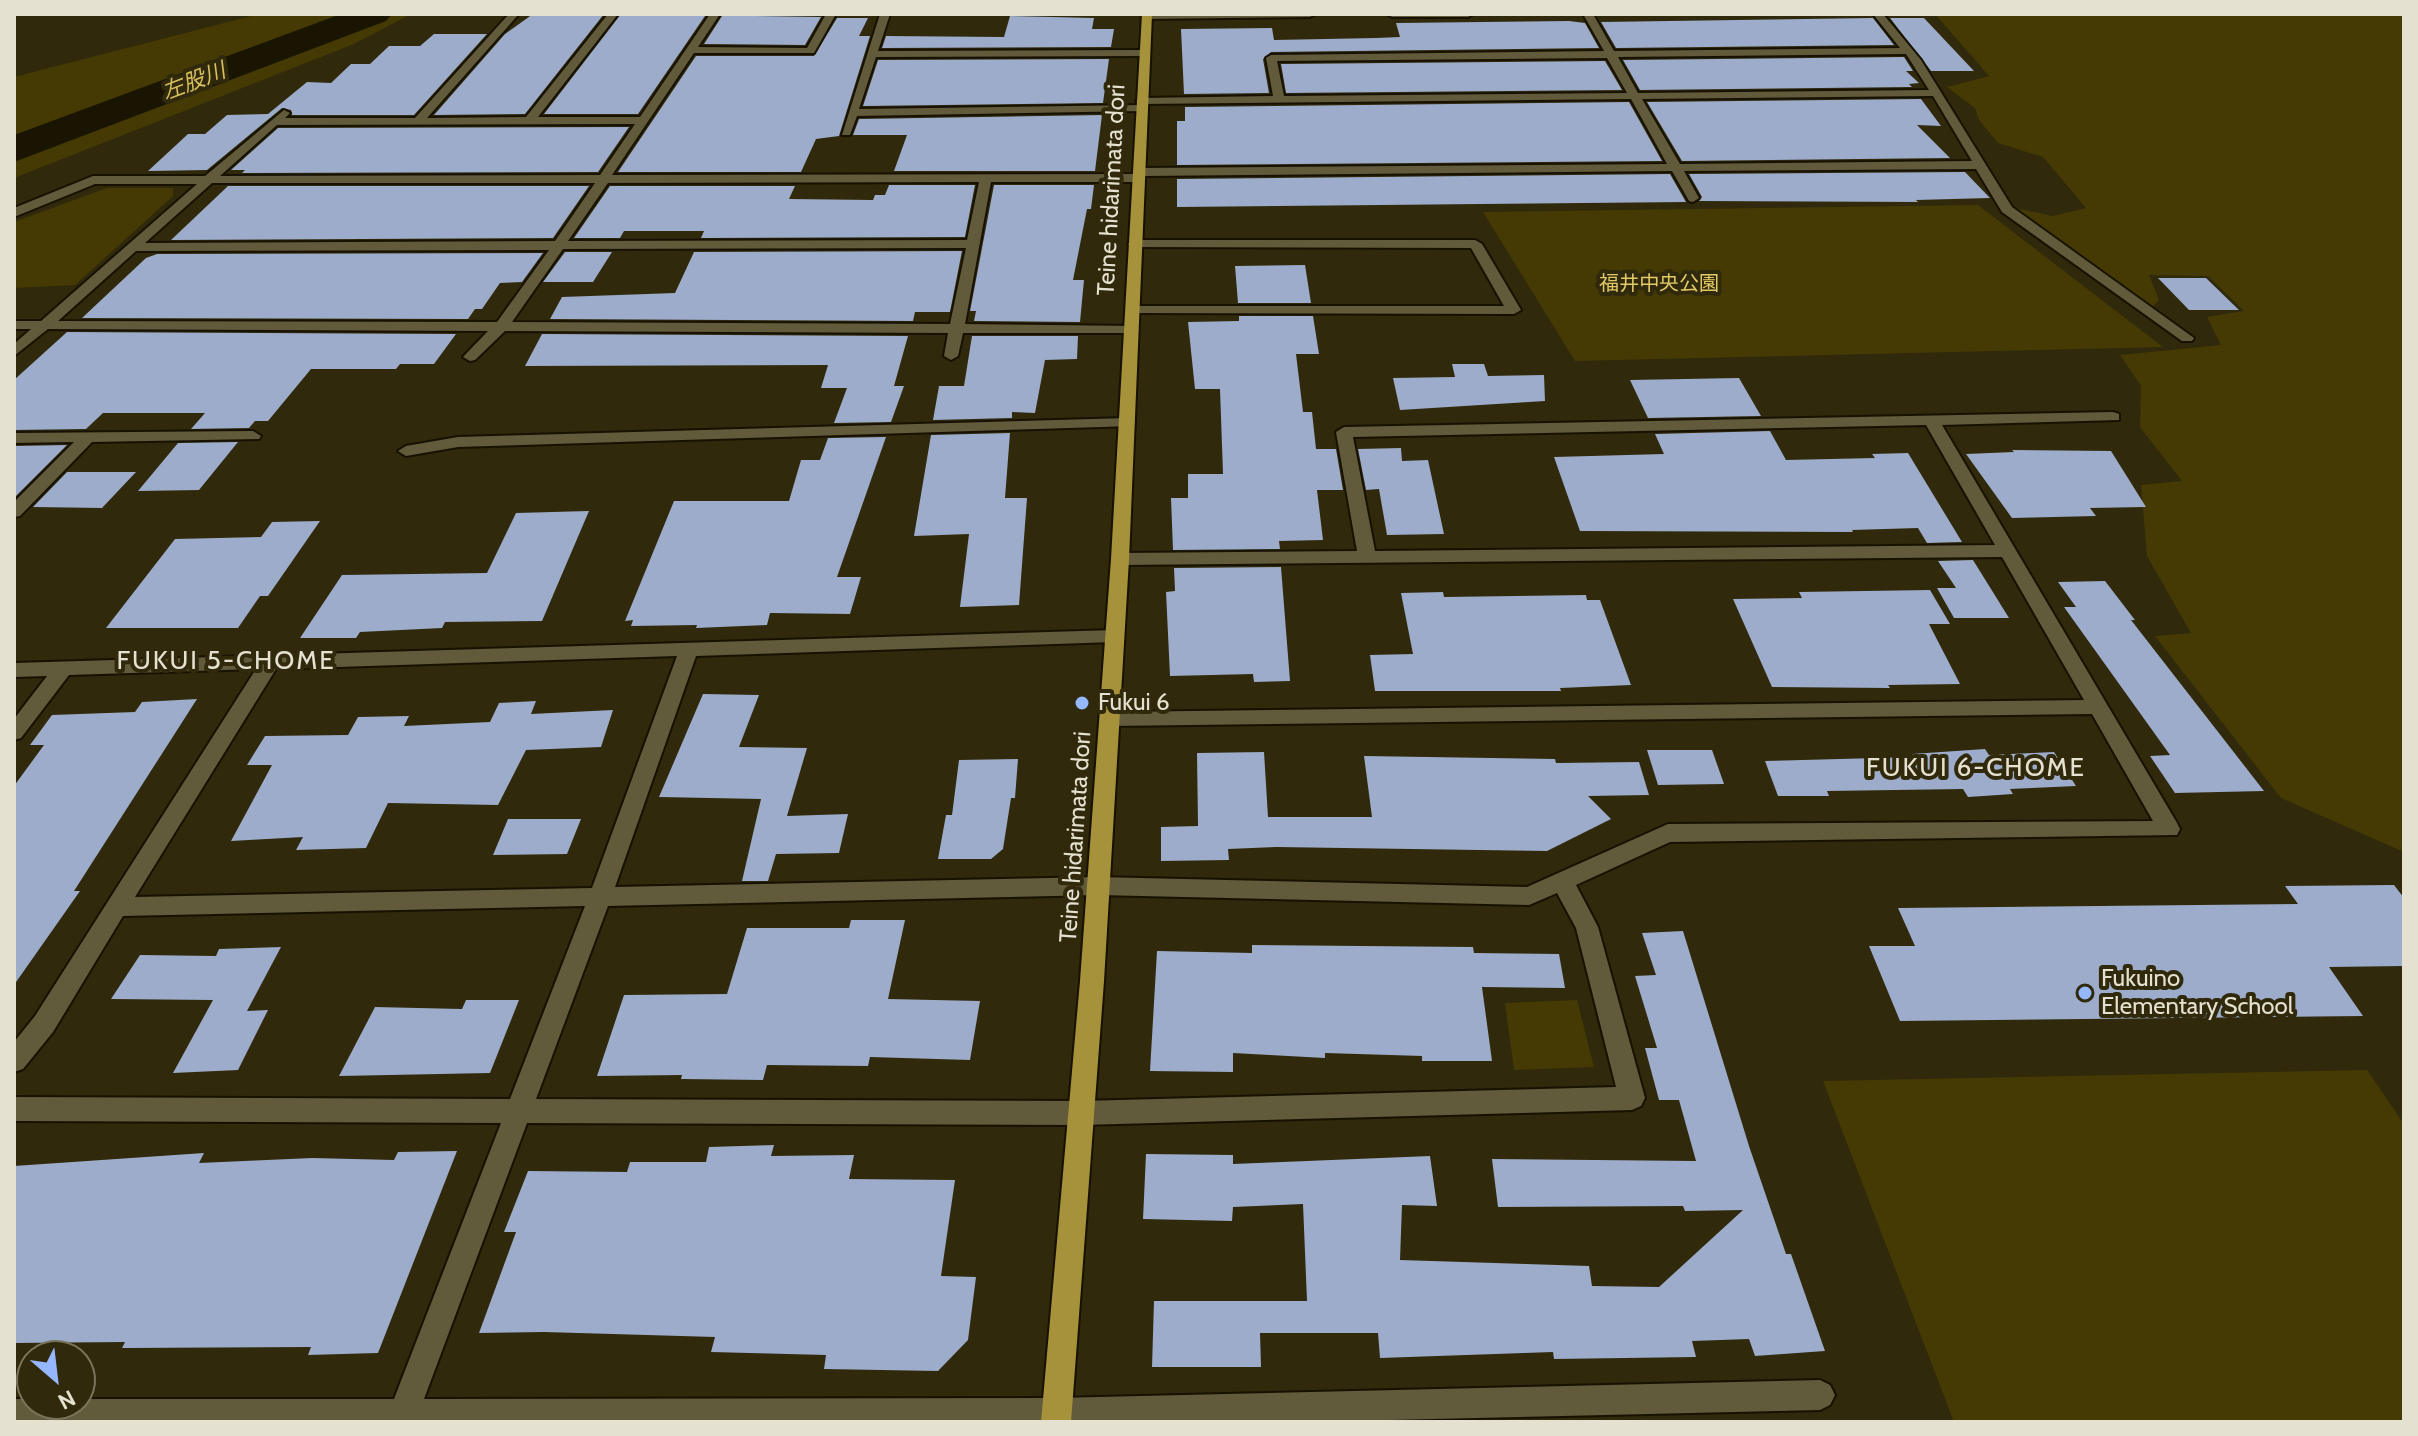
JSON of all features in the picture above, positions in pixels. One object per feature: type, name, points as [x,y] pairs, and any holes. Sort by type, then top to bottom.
[{"type":"main road","name":"Teine hidarimata dori","points":[[1056,1418],[1110,719],[1147,15]]},
{"type":"street","points":[[418,121],[514,14]]},
{"type":"street","points":[[530,120],[613,14]]},
{"type":"street","points":[[470,357],[502,326],[607,179],[715,14]]},
{"type":"street","points":[[691,50],[810,51],[831,14]]},
{"type":"street","points":[[846,133],[885,14]]},
{"type":"street","points":[[1147,15],[1310,14]]},
{"type":"street","points":[[1392,14],[1468,14]]},
{"type":"street","points":[[1588,14],[1693,198]]},
{"type":"street","points":[[1878,14],[1909,51],[2007,209],[2187,338]]},
{"type":"street","points":[[1279,100],[1271,58],[1909,51]]},
{"type":"street","points":[[872,54],[1145,53]]},
{"type":"street","points":[[853,113],[1279,100],[1936,93]]},
{"type":"street","points":[[14,352],[279,117],[418,121],[646,120]]},
{"type":"street","points":[[14,213],[93,180],[986,178],[1980,165]]},
{"type":"street","points":[[951,356],[986,178]]},
{"type":"street","points":[[133,247],[973,244]]},
{"type":"street","points":[[14,325],[957,328],[1131,319],[1514,310],[1475,244],[1135,244]]},
{"type":"street","points":[[1367,556],[1344,432],[2113,417]]},
{"type":"street","points":[[118,907],[1098,886],[1529,896],[1668,833],[2169,829],[1931,420]]},
{"type":"street","points":[[406,451],[458,442],[1127,423]]},
{"type":"street","points":[[14,438],[253,436]]},
{"type":"street","points":[[14,512],[88,437]]},
{"type":"street","points":[[1120,559],[2009,551]]},
{"type":"street","points":[[14,670],[1115,636]]},
{"type":"street","points":[[402,1418],[600,897],[689,649]]},
{"type":"street","points":[[14,1061],[44,1024],[270,662]]},
{"type":"street","points":[[14,733],[63,669]]},
{"type":"street","points":[[1110,719],[2099,707]]},
{"type":"street","points":[[14,1109],[1081,1113],[1632,1098],[1587,927],[1562,881]]},
{"type":"street","points":[[14,1414],[402,1418],[1056,1418],[1820,1395]]},
{"type":"green space","points":[[259,14],[411,14],[354,44],[14,178],[14,77]]},
{"type":"green space","points":[[1935,14],[2404,14],[2404,852],[2281,798],[2155,636],[2191,633],[2147,556],[2141,485],[2182,481],[2140,427],[2141,386],[2120,355],[2221,345],[2207,317],[2244,311],[2208,276],[2149,275],[2159,300],[2151,308],[2015,208],[2053,216],[2086,208],[2043,157],[1998,143],[1979,120],[1975,108],[1947,87],[1989,76]]},
{"type":"green space","points":[[107,188],[173,188],[173,196],[75,285],[14,288],[14,222]]},
{"type":"green space","name":"福井中央公園","points":[[1978,205],[2163,347],[1575,361],[1483,212]]},
{"type":"green space","points":[[1577,1000],[1594,1067],[1514,1070],[1505,1003]]},
{"type":"green space","points":[[2367,1070],[2404,1124],[2404,1422],[1954,1422],[1823,1081]]},
{"type":"building","points":[[533,14],[604,14],[525,114],[434,115],[505,34]]},
{"type":"building","points":[[621,14],[705,16],[638,114],[544,114]]},
{"type":"building","points":[[722,16],[821,17],[805,45],[704,44]]},
{"type":"building","points":[[1010,16],[1094,18],[1092,29],[1114,29],[1111,47],[882,48],[886,36],[1004,37]]},
{"type":"building","points":[[837,18],[868,18],[859,36],[870,36],[839,136],[816,139],[801,172],[618,172],[696,56],[814,56]]},
{"type":"building","points":[[1873,18],[1894,45],[1616,48],[1601,22]]},
{"type":"building","points":[[1890,18],[1924,18],[1974,71],[1931,71]]},
{"type":"building","points":[[1396,23],[1585,23],[1599,48],[1271,52],[1263,59],[1269,93],[1184,94],[1181,29],[1272,28],[1274,40],[1376,38],[1400,37]]},
{"type":"building","points":[[434,34],[487,34],[414,115],[292,115],[291,110],[282,108],[207,170],[148,171],[188,134],[205,134],[227,115],[268,114],[307,82],[331,83],[351,64],[370,64],[389,46],[420,46]]},
{"type":"building","points":[[1904,57],[1913,71],[1906,71],[1919,83],[1909,84],[1912,87],[1640,90],[1623,60]]},
{"type":"building","points":[[1109,59],[1103,103],[863,106],[878,60]]},
{"type":"building","points":[[1605,61],[1622,90],[1286,93],[1281,64]]},
{"type":"building","points":[[1921,99],[1941,126],[1917,125],[1950,158],[1682,161],[1647,102]]},
{"type":"building","points":[[1629,102],[1662,161],[1177,165],[1177,121],[1185,121],[1185,107]]},
{"type":"building","points":[[1102,115],[1095,171],[894,171],[907,135],[853,135],[859,119]]},
{"type":"building","points":[[629,127],[598,172],[242,173],[245,170],[231,170],[278,128]]},
{"type":"building","points":[[1965,172],[1990,198],[1916,200],[1918,202],[1699,201],[1702,197],[1689,174]]},
{"type":"building","points":[[1670,174],[1686,202],[1177,207],[1177,179]]},
{"type":"building","points":[[889,185],[975,185],[965,237],[701,238],[704,231],[624,231],[620,238],[574,238],[610,186],[795,186],[789,199],[873,200],[875,195],[885,195]]},
{"type":"building","points":[[994,185],[1094,185],[1073,280],[1084,280],[1080,322],[974,321],[976,311],[970,311]]},
{"type":"building","points":[[228,186],[589,186],[553,238],[171,240]]},
{"type":"building","points":[[962,251],[950,312],[915,312],[913,321],[550,319],[562,297],[675,293],[694,252]]},
{"type":"building","points":[[565,252],[612,252],[593,282],[543,282]]},
{"type":"building","points":[[543,253],[522,282],[500,283],[482,309],[475,309],[468,319],[82,318],[146,258],[157,254]]},
{"type":"building","points":[[1305,265],[1311,303],[1238,303],[1235,266]]},
{"type":"building","points":[[2158,278],[2206,278],[2239,310],[2189,310]]},
{"type":"building","points":[[1239,316],[1313,316],[1319,354],[1296,354],[1303,412],[1312,412],[1316,449],[1336,449],[1343,490],[1317,490],[1323,540],[1279,541],[1280,549],[1173,550],[1171,498],[1188,498],[1188,474],[1223,474],[1220,389],[1195,389],[1188,322],[1239,321]]},
{"type":"building","points":[[67,332],[456,334],[434,364],[400,364],[396,369],[311,369],[268,421],[255,421],[249,428],[191,429],[205,413],[103,413],[86,429],[14,430],[14,380]]},
{"type":"building","points":[[542,334],[908,336],[894,386],[904,386],[891,422],[834,423],[847,388],[821,388],[828,365],[525,366]]},
{"type":"building","points":[[972,336],[1078,336],[1077,359],[1045,360],[1035,413],[1012,412],[1012,418],[933,420],[939,386],[964,386]]},
{"type":"building","points":[[1452,364],[1484,364],[1488,376],[1544,375],[1545,401],[1400,410],[1393,378],[1455,377]]},
{"type":"building","points":[[1739,378],[1761,416],[1648,418],[1630,380]]},
{"type":"building","points":[[1770,431],[1786,460],[1875,458],[1872,454],[1908,453],[1962,542],[1927,543],[1918,528],[1853,532],[1580,531],[1554,457],[1664,454],[1655,434]]},
{"type":"building","points":[[1010,433],[1005,498],[1027,498],[1019,605],[960,607],[969,534],[914,536],[931,435]]},
{"type":"building","points":[[886,437],[837,577],[861,577],[850,614],[770,613],[767,625],[696,628],[697,625],[631,626],[633,620],[625,621],[674,501],[789,501],[801,460],[820,460],[828,438]]},
{"type":"building","points":[[238,442],[199,490],[138,491],[178,443]]},
{"type":"building","points":[[67,445],[14,498],[14,446]]},
{"type":"building","points":[[1401,448],[1402,461],[1428,460],[1444,534],[1387,535],[1379,489],[1366,490],[1358,449]]},
{"type":"building","points":[[2012,450],[2111,451],[2146,507],[2090,508],[2096,516],[2012,518],[1966,454],[2014,452]]},
{"type":"building","points":[[67,472],[136,472],[102,508],[33,507]]},
{"type":"building","points":[[589,511],[542,621],[445,622],[442,628],[360,632],[356,638],[300,638],[342,575],[487,573],[516,513]]},
{"type":"building","points":[[320,521],[268,596],[260,596],[238,628],[106,628],[175,539],[261,537],[272,522]]},
{"type":"building","points":[[1973,560],[2009,618],[1954,618],[1937,588],[1956,588],[1938,561]]},
{"type":"building","points":[[1281,567],[1290,681],[1254,682],[1253,674],[1170,676],[1166,592],[1175,591],[1174,568]]},
{"type":"building","points":[[2105,581],[2135,620],[2131,620],[2264,791],[2175,793],[2150,756],[2170,755],[2064,607],[2076,607],[2058,582]]},
{"type":"building","points":[[1930,590],[1950,624],[1929,624],[1960,684],[1888,685],[1890,688],[1772,687],[1733,599],[1802,598],[1799,592]]},
{"type":"building","points":[[1443,592],[1444,597],[1586,595],[1587,600],[1600,600],[1631,685],[1560,688],[1561,691],[1375,691],[1370,655],[1413,654],[1401,593]]},
{"type":"building","points":[[703,694],[759,695],[739,747],[807,748],[787,816],[848,814],[839,853],[776,854],[768,881],[742,881],[761,799],[659,797]]},
{"type":"building","points":[[197,699],[74,891],[80,891],[14,985],[14,786],[44,745],[30,745],[52,715],[135,712],[142,702]]},
{"type":"building","points":[[536,701],[531,714],[613,710],[601,747],[526,750],[498,805],[388,803],[366,848],[296,850],[303,837],[231,841],[272,765],[247,765],[265,736],[348,735],[358,717],[409,716],[404,726],[490,722],[499,703]]},
{"type":"building","points":[[1985,749],[1989,755],[2054,752],[2076,786],[2010,789],[2013,794],[1968,797],[1963,789],[1827,791],[1829,796],[1778,796],[1765,761],[1914,757],[1912,754]]},
{"type":"building","points":[[1647,750],[1712,750],[1724,784],[1658,785]]},
{"type":"building","points":[[1264,752],[1268,817],[1372,817],[1364,756],[1555,759],[1556,763],[1639,762],[1649,795],[1588,796],[1611,819],[1547,851],[1276,847],[1228,849],[1229,860],[1161,861],[1161,827],[1198,826],[1197,753]]},
{"type":"building","points":[[1018,759],[1015,798],[1011,798],[1003,849],[991,859],[938,859],[946,815],[952,815],[959,760]]},
{"type":"building","points":[[508,819],[581,819],[567,854],[493,855]]},
{"type":"building","points":[[2394,885],[2404,898],[2404,966],[2329,967],[2363,1016],[1900,1021],[1869,946],[1915,946],[1898,908],[2298,904],[2285,886]]},
{"type":"building","points":[[851,920],[905,920],[888,999],[980,1001],[970,1060],[870,1057],[868,1066],[767,1065],[763,1080],[681,1079],[682,1075],[597,1076],[624,995],[727,994],[747,928],[849,928]]},
{"type":"building","points":[[1683,931],[1749,1146],[1786,1254],[1791,1254],[1825,1351],[1755,1356],[1749,1339],[1692,1341],[1696,1357],[1554,1359],[1553,1352],[1380,1358],[1378,1333],[1260,1333],[1261,1367],[1152,1367],[1154,1301],[1307,1301],[1303,1204],[1233,1207],[1232,1221],[1143,1219],[1146,1154],[1233,1155],[1233,1164],[1430,1156],[1437,1206],[1402,1205],[1400,1260],[1589,1266],[1592,1286],[1659,1287],[1743,1210],[1685,1211],[1683,1206],[1498,1207],[1492,1159],[1696,1161],[1679,1100],[1659,1100],[1645,1048],[1657,1048],[1635,976],[1656,975],[1642,933]]},
{"type":"building","points":[[1252,945],[1473,947],[1474,953],[1559,954],[1565,988],[1482,987],[1492,1061],[1422,1061],[1422,1056],[1325,1053],[1325,1058],[1233,1053],[1233,1072],[1150,1071],[1157,951],[1252,953]]},
{"type":"building","points":[[281,947],[247,1011],[268,1010],[238,1070],[173,1073],[213,1000],[111,999],[140,955],[216,956],[219,949]]},
{"type":"building","points":[[466,1000],[519,1000],[490,1073],[339,1076],[375,1007],[462,1009]]},
{"type":"building","points":[[774,1145],[771,1156],[854,1155],[849,1179],[955,1180],[941,1276],[976,1277],[968,1340],[938,1371],[824,1369],[826,1355],[711,1352],[715,1337],[479,1333],[516,1232],[504,1232],[528,1171],[627,1172],[630,1162],[706,1162],[709,1147]]},
{"type":"building","points":[[457,1151],[378,1353],[308,1355],[311,1347],[122,1348],[125,1342],[96,1340],[16,1340],[14,1343],[14,1166],[204,1153],[199,1163],[312,1158],[394,1160],[398,1152]]},
{"type":"waterway","name":"左股川","points":[[14,149],[374,14]]},
{"type":"place","name":"Fukui 6","points":[[1082,703]]},
{"type":"place","name":"Fukuino Elementary School","points":[[2085,993]]},
{"type":"district","name":"FUKUI 5-CHOME","points":[[226,661]]},
{"type":"district","name":"FUKUI 6-CHOME","points":[[1976,768]]}]
